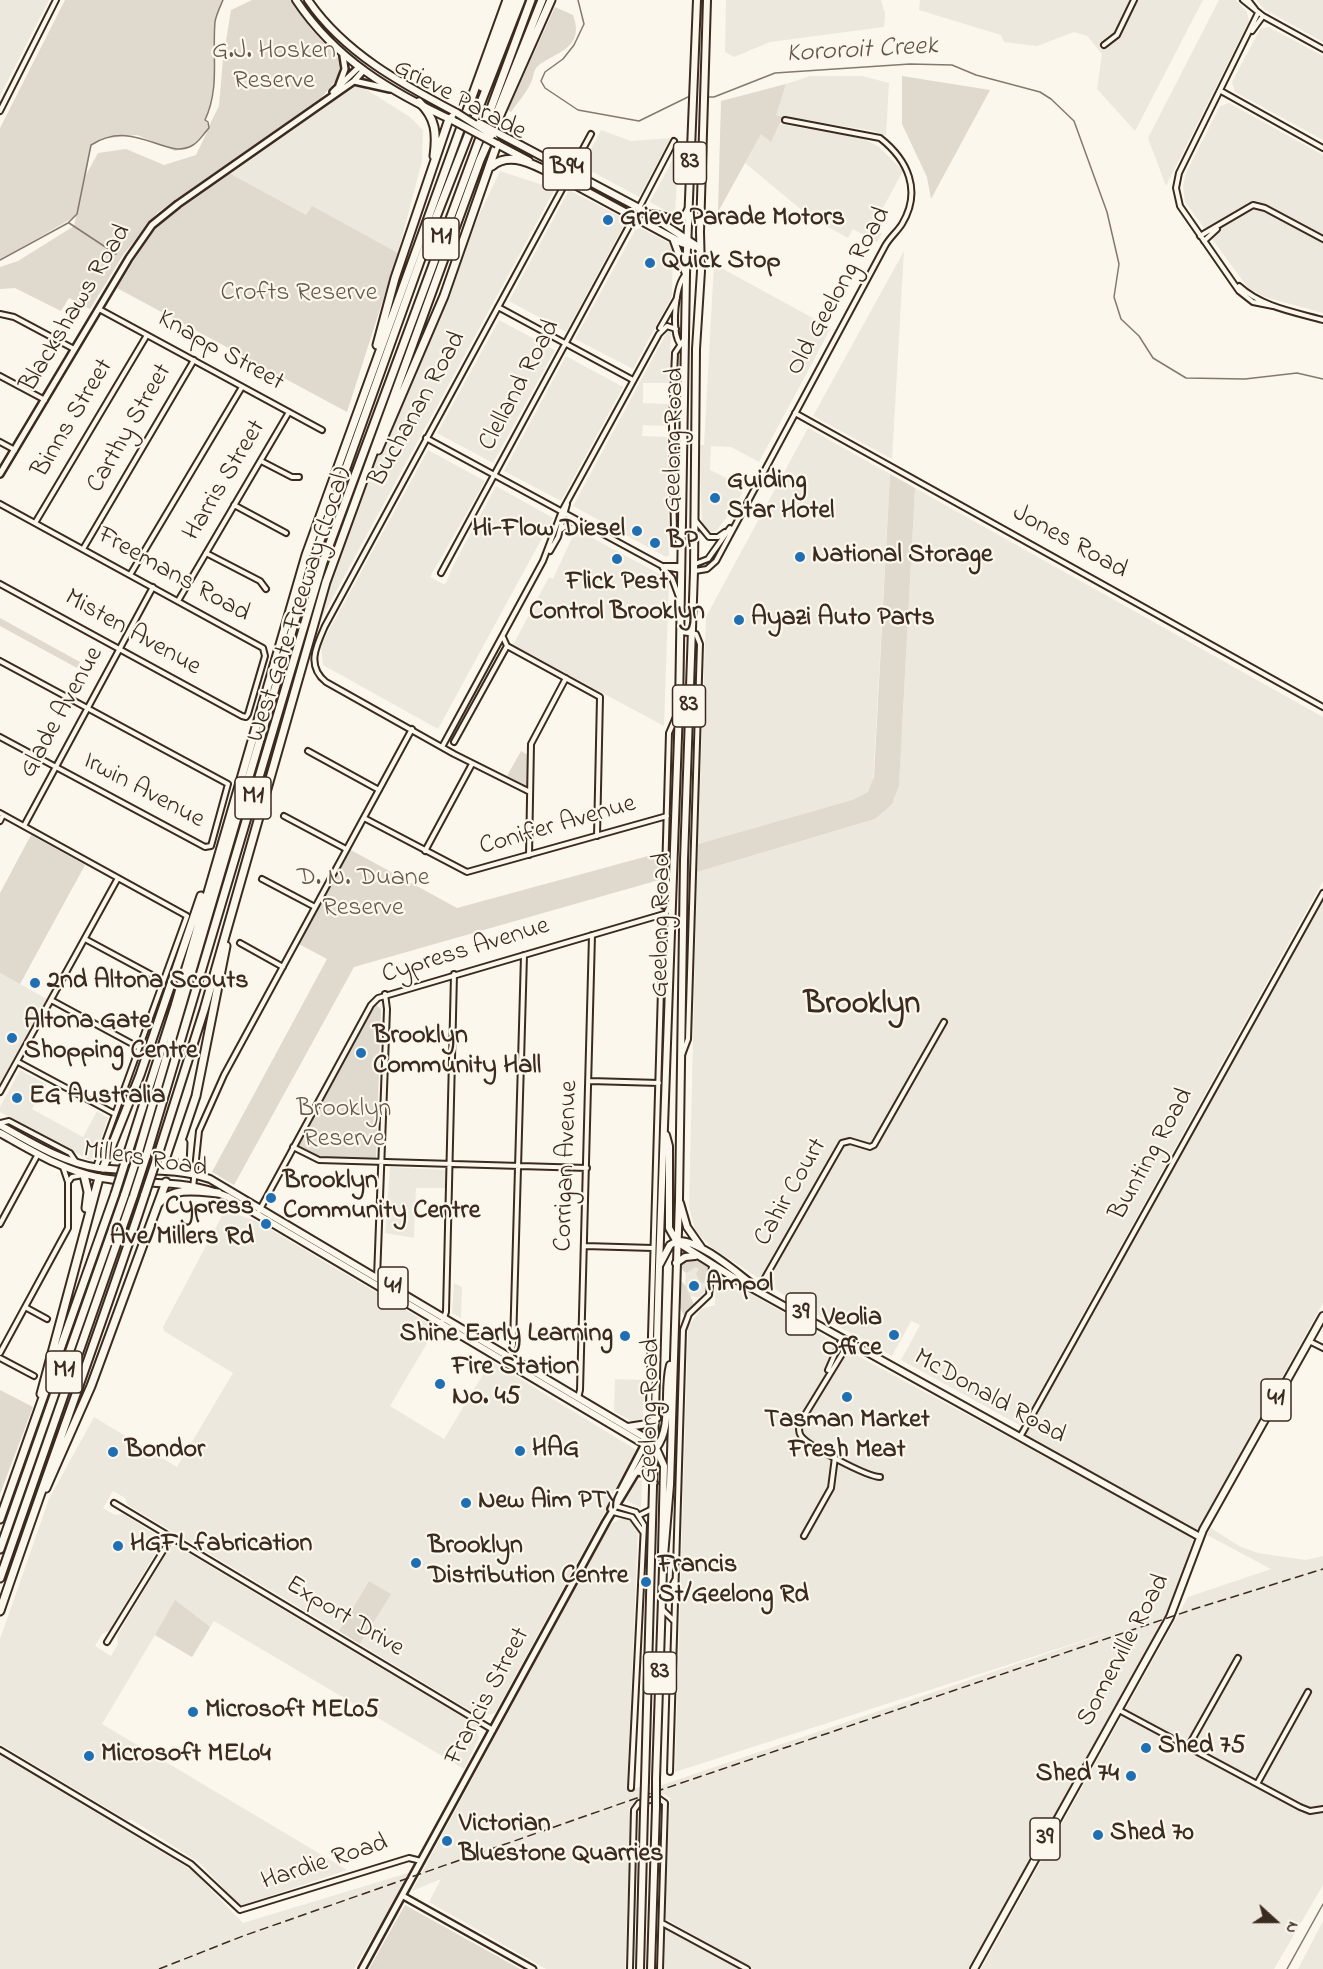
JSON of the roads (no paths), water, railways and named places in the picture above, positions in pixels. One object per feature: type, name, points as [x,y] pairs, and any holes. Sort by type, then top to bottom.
[{"type":"highway","name":"West Gate Freeway (Local)","points":[[0,1520],[115,1194],[175,1006],[306,555],[371,371],[509,14],[507,0]]},
{"type":"highway","points":[[509,14],[514,0]]},
{"type":"highway","name":"M1","points":[[0,1549],[137,1157],[312,563],[509,14],[521,0]]},
{"type":"highway","name":"M1","points":[[0,1578],[147,1158],[323,562],[531,0]]},
{"type":"highway","points":[[480,160],[542,0]]},
{"type":"highway","name":"West Gate Freeway (Local)","points":[[0,1611],[101,1327],[204,1010],[335,555],[480,160],[550,0]]},
{"type":"highway","points":[[419,102],[428,111],[434,125],[435,152],[430,179]]},
{"type":"highway","points":[[371,371],[395,278],[453,121]]},
{"type":"highway","points":[[335,555],[444,296],[497,144]]},
{"type":"highway","points":[[491,166],[503,159],[514,158],[566,181]]},
{"type":"highway","points":[[99,1168],[151,1043],[202,894],[224,817],[240,777]]},
{"type":"highway","points":[[171,1170],[196,1096],[235,897]]},
{"type":"highway","points":[[183,1138],[182,1165],[187,1172]]},
{"type":"highway","points":[[73,1269],[88,1192],[84,1174]]},
{"type":"highway","points":[[32,1432],[73,1269],[99,1178]]},
{"type":"highway","points":[[24,1543],[91,1386],[141,1256],[166,1182]]},
{"type":"highway","points":[[156,1206],[175,1193],[193,1188],[218,1193]]},
{"type":"main road","name":"Grieve Parade","points":[[296,0],[319,33],[360,70],[671,237],[687,242]]},
{"type":"main road","name":"Grieve Parade","points":[[308,0],[327,25],[368,61],[493,133],[571,171],[639,208],[687,242]]},
{"type":"main road","name":"83","points":[[687,242],[698,0]]},
{"type":"main road","name":"83","points":[[700,248],[707,0]]},
{"type":"main road","points":[[339,87],[345,69],[343,56]]},
{"type":"main road","points":[[360,70],[368,61]]},
{"type":"main road","name":"Blackshaws Road","points":[[0,474],[135,246],[158,219],[354,81],[360,70]]},
{"type":"main road","name":"Blackshaws Road","points":[[326,100],[360,70]]},
{"type":"main road","points":[[354,81],[395,90]]},
{"type":"main road","points":[[453,121],[457,113]]},
{"type":"main road","points":[[493,133],[497,144]]},
{"type":"main road","points":[[566,181],[571,171]]},
{"type":"main road","points":[[634,217],[639,208],[675,220],[683,218],[688,210]]},
{"type":"main road","points":[[671,237],[686,274]]},
{"type":"main road","points":[[687,242],[700,248]]},
{"type":"main road","name":"Geelong Road","points":[[640,1969],[657,1417],[659,1266],[679,709],[684,352],[682,340],[687,242]]},
{"type":"main road","name":"Geelong Road","points":[[651,1966],[663,1568],[670,1485],[679,1199],[679,1059],[694,567],[700,248]]},
{"type":"main road","points":[[682,568],[694,567]]},
{"type":"main road","points":[[667,1078],[679,1077]]},
{"type":"main road","name":"Millers Road","points":[[0,1124],[76,1162],[99,1168],[171,1170],[196,1174],[656,1448]]},
{"type":"main road","points":[[659,1266],[670,1245],[676,1241],[669,1228],[669,1146],[665,1130]]},
{"type":"main road","name":"Millers Road","points":[[0,1133],[38,1154],[84,1174],[99,1178],[166,1182],[193,1188]]},
{"type":"main road","points":[[99,1168],[99,1178]]},
{"type":"main road","points":[[166,1182],[171,1170]]},
{"type":"main road","name":"Millers Road","points":[[218,1193],[259,1211]]},
{"type":"main road","name":"39","points":[[679,1199],[687,1227],[705,1251]]},
{"type":"main road","name":"McDonald Road","points":[[676,1241],[712,1266],[759,1290],[1200,1537]]},
{"type":"main road","name":"McDonald Road","points":[[676,1241],[687,1241],[717,1258],[759,1290]]},
{"type":"main road","points":[[676,1263],[686,1256],[699,1257]]},
{"type":"main road","points":[[712,1266],[717,1258]]},
{"type":"main road","name":"Somerville Road","points":[[974,1969],[1172,1614],[1200,1537],[1323,1316]]},
{"type":"main road","points":[[629,1480],[645,1458],[656,1448],[664,1434],[666,1382],[673,1356]]},
{"type":"main road","name":"Millers Road","points":[[508,1360],[578,1398],[645,1444],[656,1448]]},
{"type":"main road","points":[[626,1430],[641,1426],[657,1417]]},
{"type":"main road","points":[[629,1480],[645,1444]]},
{"type":"main road","points":[[656,1448],[664,1466],[663,1568]]},
{"type":"main road","points":[[636,1472],[646,1473],[654,1484]]},
{"type":"main road","name":"Francis Street","points":[[362,1969],[629,1480]]},
{"type":"street","points":[[0,111],[56,0]]},
{"type":"street","points":[[1104,45],[1117,34],[1134,0]]},
{"type":"street","points":[[1243,0],[1263,16],[1323,49]]},
{"type":"street","points":[[1248,0],[1257,12]]},
{"type":"street","points":[[1257,12],[1249,34],[1177,180],[1180,206],[1236,284],[1250,296],[1273,306],[1323,320]]},
{"type":"street","points":[[1249,34],[1263,16]]},
{"type":"street","points":[[1221,91],[1323,148]]},
{"type":"street","name":"Old Geelong Road","points":[[694,567],[706,569],[714,564],[885,246],[902,224],[910,203],[912,183],[905,163],[892,147],[876,136],[785,120]]},
{"type":"street","points":[[571,171],[591,134]]},
{"type":"street","points":[[639,208],[674,141]]},
{"type":"street","name":"Buchanan Road","points":[[412,729],[326,682],[317,673],[314,662],[325,626],[566,181]]},
{"type":"street","points":[[1204,241],[1247,206],[1260,205],[1323,239]]},
{"type":"street","name":"Clelland Road","points":[[441,573],[634,217]]},
{"type":"street","points":[[1200,236],[1220,226]]},
{"type":"street","points":[[682,551],[675,535],[672,425],[675,351],[682,340],[676,337],[678,283],[686,274]]},
{"type":"street","points":[[654,343],[677,296]]},
{"type":"street","points":[[498,307],[633,380]]},
{"type":"street","name":"Knapp Street","points":[[99,308],[322,430]]},
{"type":"street","points":[[0,314],[14,316],[74,349]]},
{"type":"street","points":[[543,561],[567,503],[654,343],[664,327],[671,325],[676,329]]},
{"type":"street","name":"Binns Street","points":[[35,523],[147,335]]},
{"type":"street","name":"Carthy Street","points":[[83,549],[194,360]]},
{"type":"street","points":[[0,376],[45,400]]},
{"type":"street","points":[[130,575],[242,387]]},
{"type":"street","name":"Harris Street","points":[[178,601],[289,412]]},
{"type":"street","name":"Jones Road","points":[[795,413],[1323,707]]},
{"type":"street","points":[[426,438],[660,565],[673,579],[681,602]]},
{"type":"street","points":[[0,442],[15,450]]},
{"type":"street","points":[[261,461],[292,477],[299,477]]},
{"type":"street","name":"Freemans Road","points":[[0,504],[265,650],[246,717]]},
{"type":"street","points":[[234,505],[286,533]]},
{"type":"street","points":[[558,537],[564,512]]},
{"type":"street","points":[[695,519],[705,535],[711,538],[720,536],[736,520]]},
{"type":"street","name":"Old Geelong Road","points":[[694,567],[708,559],[736,520]]},
{"type":"street","points":[[442,747],[558,537],[569,522],[585,523]]},
{"type":"street","points":[[206,553],[260,581],[266,589]]},
{"type":"street","points":[[660,565],[682,568]]},
{"type":"street","name":"Misten Avenue","points":[[0,584],[246,717]]},
{"type":"street","name":"Glade Avenue","points":[[24,826],[153,587]]},
{"type":"street","points":[[680,632],[692,633]]},
{"type":"street","points":[[503,636],[507,646],[600,698],[597,836]]},
{"type":"street","points":[[497,648],[507,646]]},
{"type":"street","points":[[454,742],[507,646]]},
{"type":"street","points":[[0,660],[88,708]]},
{"type":"street","points":[[529,855],[532,741],[566,678]]},
{"type":"street","name":"Irwin Avenue","points":[[0,737],[208,848],[228,784],[88,708]]},
{"type":"street","points":[[664,906],[669,733],[679,709]]},
{"type":"street","points":[[460,714],[468,717]]},
{"type":"street","points":[[193,1188],[197,1143],[204,1119],[315,907],[412,729],[472,764],[530,792]]},
{"type":"street","points":[[308,751],[379,790]]},
{"type":"street","points":[[425,851],[472,764]]},
{"type":"street","points":[[0,821],[2,814],[185,913],[186,918],[138,1047],[107,1137],[99,1168]]},
{"type":"street","points":[[284,816],[346,849]]},
{"type":"street","name":"Conifer Avenue","points":[[364,818],[467,872],[667,816]]},
{"type":"street","points":[[657,1417],[649,1406],[658,1083],[664,914],[673,898],[665,875]]},
{"type":"street","points":[[0,1092],[118,877]]},
{"type":"street","points":[[262,879],[315,907]]},
{"type":"street","name":"Bunting Road","points":[[1020,1437],[1323,893]]},
{"type":"street","name":"Cypress Avenue","points":[[259,1211],[372,1002],[385,994],[664,914]]},
{"type":"street","name":"Corrigan Avenue","points":[[578,1398],[590,1081],[592,935]]},
{"type":"street","points":[[85,939],[163,981]]},
{"type":"street","points":[[240,943],[283,967]]},
{"type":"street","points":[[508,1360],[513,1346],[524,955]]},
{"type":"street","points":[[442,1321],[446,1312],[454,974]]},
{"type":"street","points":[[376,1281],[387,1009],[385,994]]},
{"type":"street","points":[[661,997],[669,1012]]},
{"type":"street","points":[[51,1000],[138,1047]]},
{"type":"street","name":"Cahir Court","points":[[759,1290],[842,1143],[850,1141],[870,1148],[874,1145],[944,1022]]},
{"type":"street","points":[[18,1062],[115,1114]]},
{"type":"street","points":[[590,1081],[658,1083]]},
{"type":"street","points":[[293,1147],[319,1160],[587,1168]]},
{"type":"street","points":[[0,1224],[38,1154]]},
{"type":"street","points":[[34,1376],[0,1355],[68,1228],[69,1182],[63,1166]]},
{"type":"street","points":[[69,1182],[72,1177],[84,1174]]},
{"type":"street","points":[[585,1246],[653,1248]]},
{"type":"street","name":"Geelong Road","points":[[670,1772],[683,1328],[690,1312],[710,1294],[712,1266]]},
{"type":"street","points":[[25,1307],[47,1319]]},
{"type":"street","points":[[826,1377],[842,1337]]},
{"type":"street","points":[[850,1341],[803,1418],[800,1431],[806,1441],[869,1475],[880,1477]]},
{"type":"street","points":[[1310,1341],[1323,1348]]},
{"type":"street","points":[[804,1536],[831,1488],[835,1457]]},
{"type":"street","name":"Export Drive","points":[[114,1503],[493,1730]]},
{"type":"street","name":"Geelong Road","points":[[614,1509],[640,1515],[653,1508]]},
{"type":"street","name":"Geelong Road","points":[[614,1509],[630,1516],[638,1523],[643,1533]]},
{"type":"street","points":[[638,1523],[640,1515]]},
{"type":"street","name":"Geelong Road","points":[[630,1788],[637,1704],[644,1524],[640,1515]]},
{"type":"street","points":[[107,1642],[171,1538]]},
{"type":"street","name":"Geelong Road","points":[[663,1606],[676,1580]]},
{"type":"street","points":[[663,1606],[674,1622]]},
{"type":"street","points":[[1188,1747],[1238,1658]]},
{"type":"street","points":[[1257,1784],[1308,1692]]},
{"type":"street","points":[[1118,1710],[1310,1811],[1323,1809]]},
{"type":"street","name":"Hardie Road","points":[[0,1750],[191,1864],[240,1910],[409,1858],[422,1861]]},
{"type":"street","points":[[630,1969],[634,1813],[639,1803],[658,1798],[665,1803],[660,1969]]},
{"type":"street","points":[[403,1896],[533,1969]]},
{"type":"street","points":[[662,1923],[747,1969]]},
{"type":"street","name":"Geelong Road","points":[[651,1966],[661,1958]]},
{"type":"waterway","name":"Kororoit Creek","points":[[0,260],[68,223],[77,214],[91,145],[107,138],[122,136],[136,137],[183,149],[199,140],[209,128],[205,120],[210,108],[214,84],[215,22],[223,0]]},
{"type":"waterway","name":"Kororoit Creek","points":[[578,0],[584,24],[574,45],[563,59],[545,72],[541,81],[545,88],[578,110],[639,121],[690,96]]},
{"type":"waterway","name":"Kororoit Creek","points":[[707,97],[714,97],[775,73],[910,64],[952,65],[976,75],[1040,92],[1051,99],[1074,121],[1107,212],[1119,264],[1114,297],[1121,319],[1139,336],[1153,358],[1186,378],[1245,379],[1297,373],[1323,379]]},
{"type":"waterway","points":[[69,223],[116,254]]},
{"type":"waterway","points":[[1287,1969],[1323,1904]]},
{"type":"railway","points":[[159,1969],[243,1936],[634,1799],[1194,1609],[1323,1569]]},
{"type":"place","name":"Grieve Parade Motors","points":[[608,220]]},
{"type":"place","name":"Quick Stop","points":[[650,263]]},
{"type":"place","name":"Guiding Star Hotel","points":[[715,498]]},
{"type":"place","name":"Hi-Flow Diesel","points":[[637,531]]},
{"type":"place","name":"BP","points":[[655,543]]},
{"type":"place","name":"National Storage","points":[[800,557]]},
{"type":"place","name":"Flick Pest Control Brooklyn","points":[[617,559]]},
{"type":"place","name":"Ayazi Auto Parts","points":[[739,620]]},
{"type":"place","name":"2nd Altona Scouts","points":[[35,983]]},
{"type":"place","name":"Altona Gate Shopping Centre","points":[[12,1038]]},
{"type":"place","name":"Brooklyn Community Hall","points":[[361,1053]]},
{"type":"place","name":"EG Australia","points":[[17,1098]]},
{"type":"place","name":"Brooklyn Community Centre","points":[[271,1198]]},
{"type":"place","name":"Cypress Ave/Millers Rd","points":[[266,1224]]},
{"type":"place","name":"Ampol","points":[[694,1286]]},
{"type":"place","name":"Veolia Office","points":[[894,1335]]},
{"type":"place","name":"Shine Early Learning","points":[[625,1336]]},
{"type":"place","name":"Fire Station No. 45","points":[[440,1384]]},
{"type":"place","name":"Tasman Market Fresh Meat","points":[[847,1397]]},
{"type":"place","name":"HAG","points":[[520,1451]]},
{"type":"place","name":"Bondor","points":[[113,1452]]},
{"type":"place","name":"New Aim PTY","points":[[466,1503]]},
{"type":"place","name":"HGFL fabrication","points":[[118,1546]]},
{"type":"place","name":"Brooklyn Distribution Centre","points":[[416,1563]]},
{"type":"place","name":"Francis St/Geelong Rd","points":[[646,1582]]},
{"type":"place","name":"Microsoft MEL05","points":[[193,1712]]},
{"type":"place","name":"Shed 75","points":[[1146,1748]]},
{"type":"place","name":"Microsoft MEL04","points":[[89,1756]]},
{"type":"place","name":"Shed 74","points":[[1131,1776]]},
{"type":"place","name":"Shed 70","points":[[1098,1835]]},
{"type":"place","name":"Victorian Bluestone Quarries","points":[[447,1841]]},
{"type":"district","name":"Brooklyn","points":[[862,1007]]},
{"type":"park label","name":"G.J. Hosken Reserve","points":[[274,68]]},
{"type":"park label","name":"Crofts Reserve","points":[[299,295]]},
{"type":"park label","name":"D. N. Duane Reserve","points":[[363,895]]},
{"type":"park label","name":"Brooklyn Reserve","points":[[344,1126]]}]
